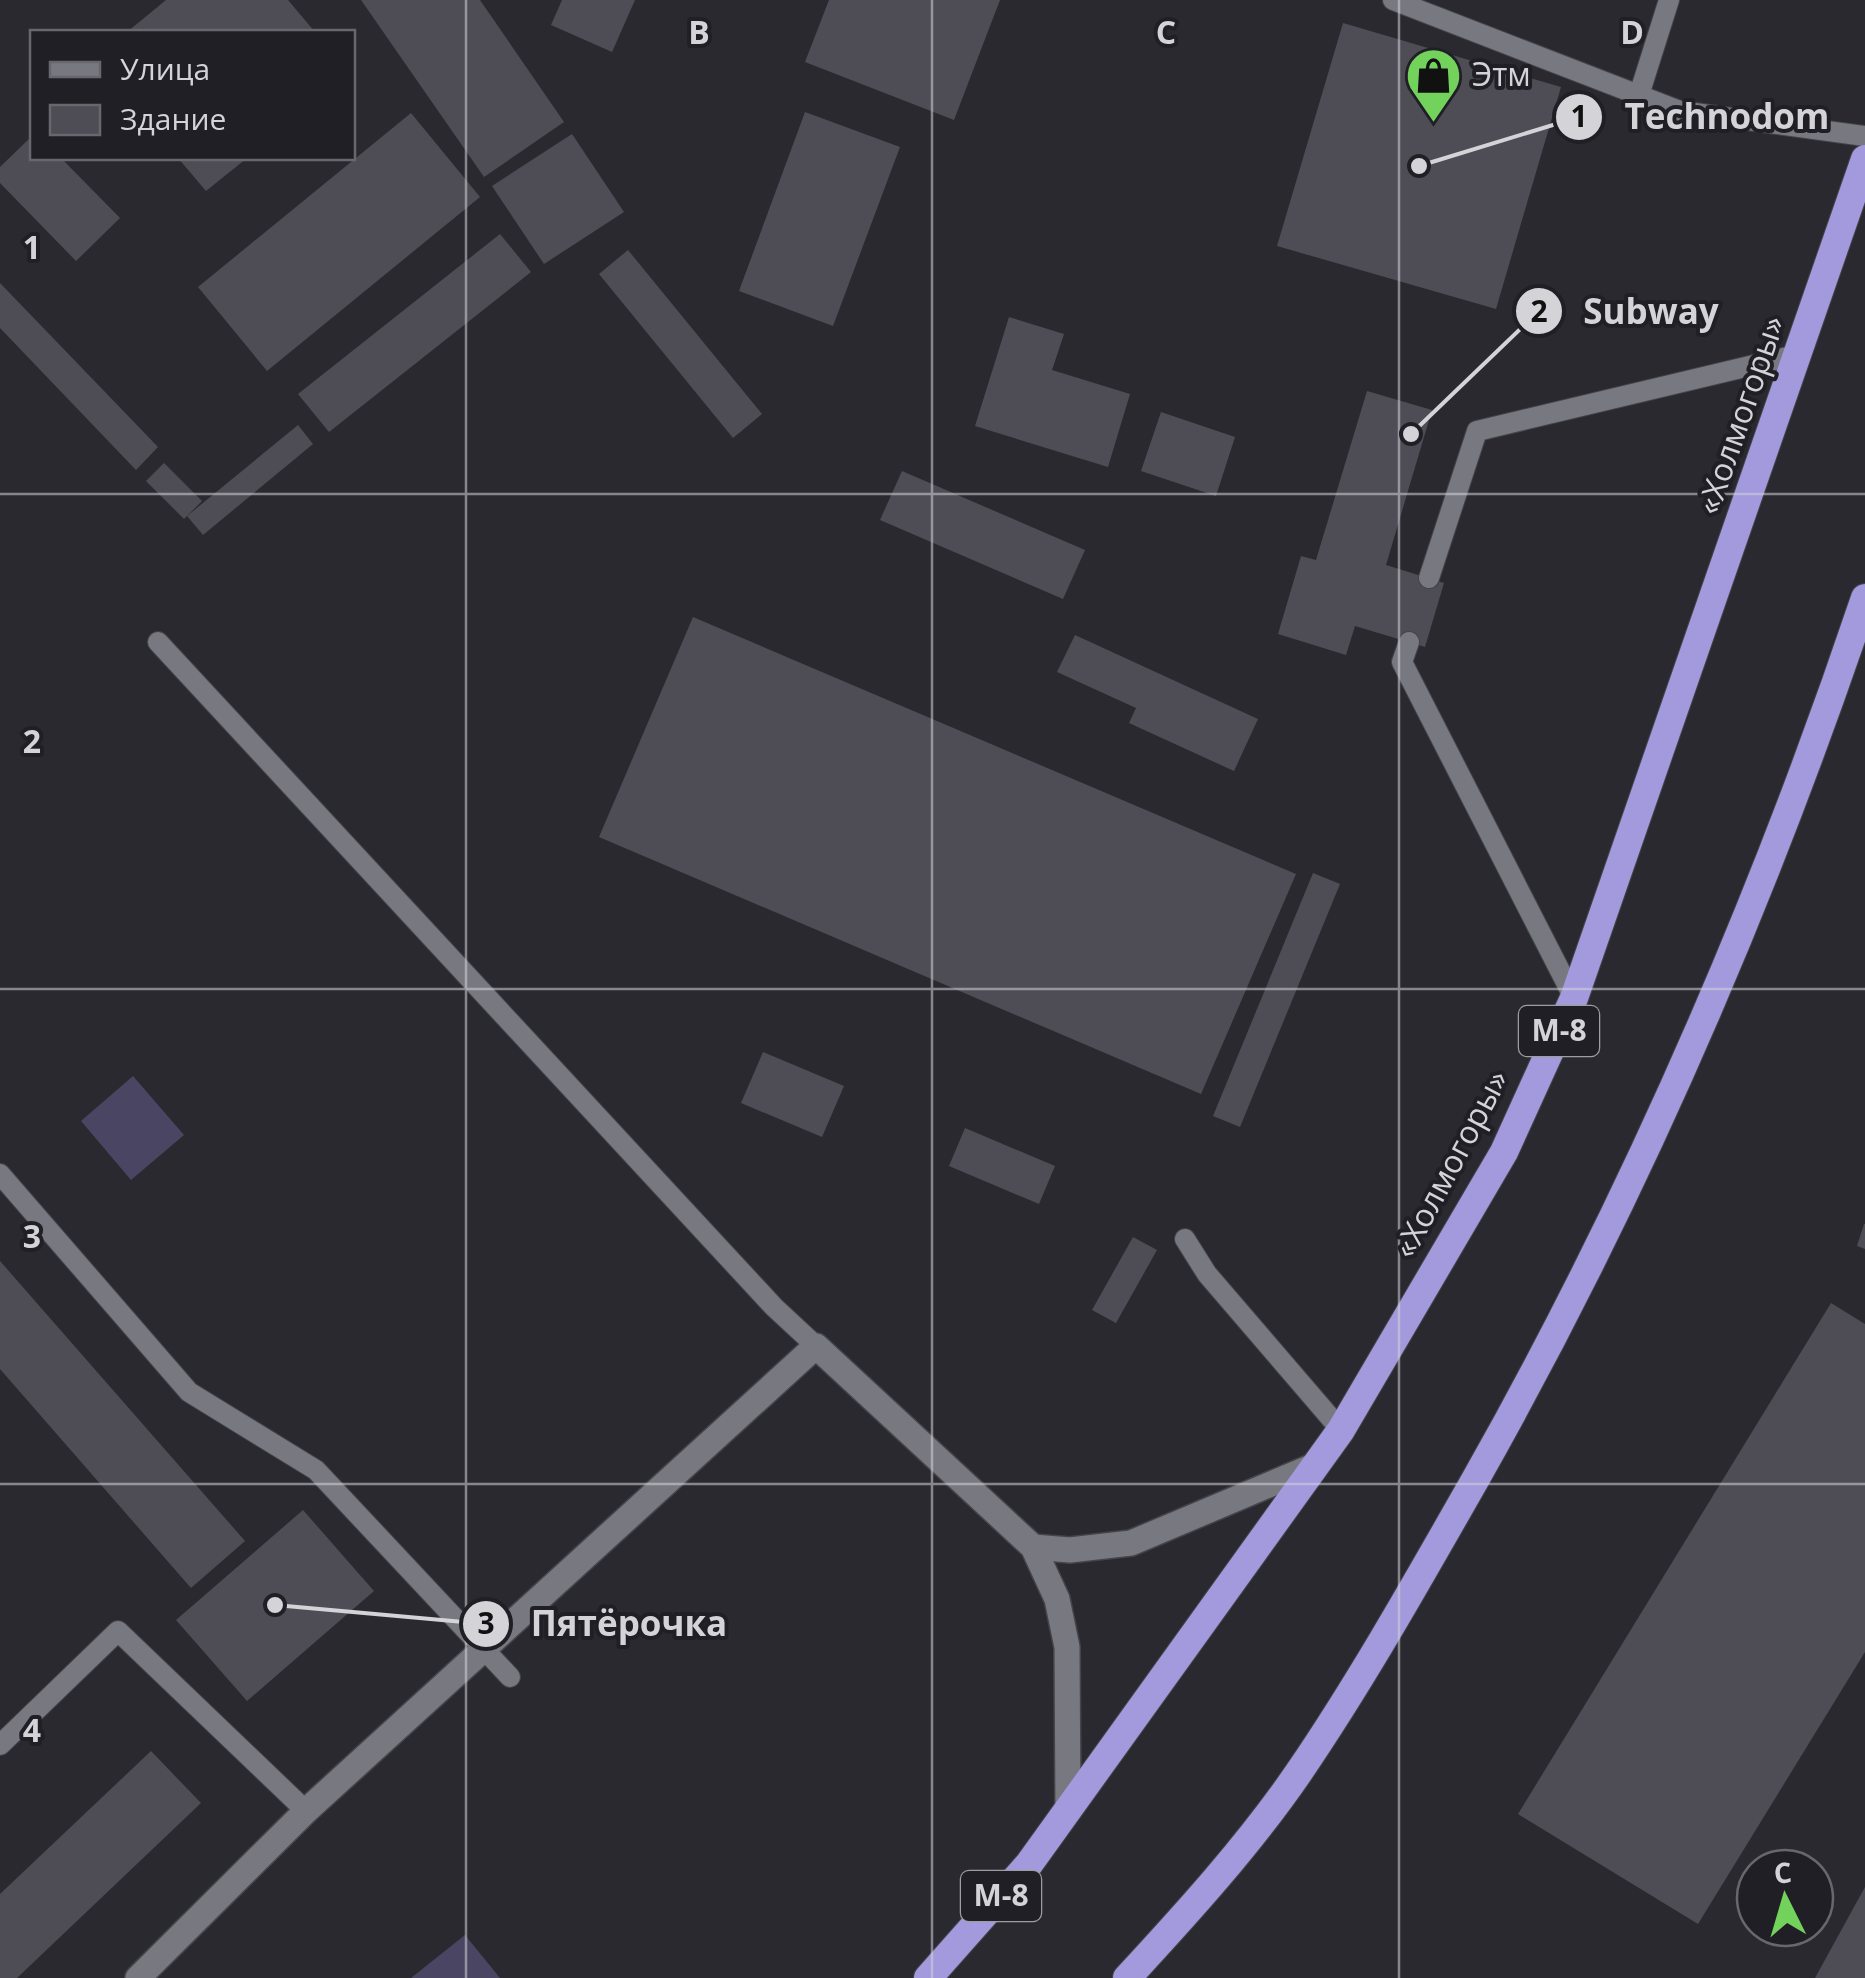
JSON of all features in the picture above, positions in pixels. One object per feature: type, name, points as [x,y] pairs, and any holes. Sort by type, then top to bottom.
[{"type":"highway","name":"«Холмогоры»","points":[[928,1978],[1029,1864],[1341,1430],[1504,1152],[1574,998],[1865,159]]},
{"type":"highway","points":[[1127,1978],[1189,1910],[1298,1773],[1414,1587],[1533,1377],[1656,1134],[1745,922],[1865,598]]},
{"type":"street","points":[[138,1978],[306,1812],[816,1346],[1033,1548],[1057,1599],[1067,1647],[1068,1811]]},
{"type":"street","points":[[1033,1548],[1070,1550],[1131,1543],[1316,1465]]},
{"type":"lane","points":[[1392,0],[1680,111],[1865,136]]},
{"type":"lane","points":[[1639,95],[1669,0]]},
{"type":"lane","points":[[1429,578],[1477,431],[1800,354]]},
{"type":"lane","points":[[158,642],[774,1307],[816,1346]]},
{"type":"lane","points":[[1409,642],[1402,662],[1574,998]]},
{"type":"lane","points":[[0,1174],[189,1392],[316,1470],[510,1677]]},
{"type":"lane","points":[[1184,1239],[1207,1274],[1341,1430]]},
{"type":"lane","points":[[0,1745],[118,1631],[306,1812]]},
{"type":"shaded area","points":[[133,1076],[184,1135],[131,1180],[81,1121]]},
{"type":"shaded area","points":[[465,1935],[500,1978],[411,1978],[416,1974]]},
{"type":"building","points":[[166,0],[288,0],[313,30],[129,30]]},
{"type":"building","points":[[361,0],[480,0],[564,122],[484,177]]},
{"type":"building","points":[[562,0],[635,0],[612,52],[551,25]]},
{"type":"building","points":[[829,0],[1000,0],[954,120],[805,62]]},
{"type":"building","points":[[1343,23],[1561,87],[1496,309],[1277,246]]},
{"type":"building","points":[[805,112],[900,147],[833,326],[739,291]]},
{"type":"building","points":[[411,113],[480,197],[267,371],[198,287]]},
{"type":"building","points":[[572,134],[624,212],[544,264],[492,186]]},
{"type":"building","points":[[30,138],[30,160],[63,160],[120,218],[76,261],[0,183],[0,167]]},
{"type":"building","points":[[180,160],[245,160],[206,191]]},
{"type":"building","points":[[500,234],[531,272],[329,432],[298,394]]},
{"type":"building","points":[[628,250],[762,414],[733,438],[599,274]]},
{"type":"building","points":[[0,283],[158,447],[136,470],[0,328]]},
{"type":"building","points":[[1009,317],[1064,334],[1052,370],[1130,394],[1108,467],[975,426]]},
{"type":"building","points":[[1367,391],[1432,410],[1386,565],[1444,583],[1425,647],[1355,626],[1346,655],[1278,634],[1301,556],[1316,560]]},
{"type":"building","points":[[1161,412],[1235,437],[1216,496],[1141,471]]},
{"type":"building","points":[[298,425],[313,444],[203,535],[187,516]]},
{"type":"building","points":[[164,463],[202,501],[184,519],[146,481]]},
{"type":"building","points":[[902,471],[1085,550],[1063,599],[880,520]]},
{"type":"building","points":[[693,617],[1296,874],[1201,1094],[599,837]]},
{"type":"building","points":[[1075,635],[1258,719],[1234,771],[1129,723],[1136,708],[1057,672]]},
{"type":"building","points":[[1313,873],[1340,884],[1240,1127],[1213,1116]]},
{"type":"building","points":[[763,1052],[844,1086],[822,1137],[741,1103]]},
{"type":"building","points":[[965,1128],[1055,1166],[1039,1204],[949,1166]]},
{"type":"building","points":[[1865,1224],[1865,1249],[1857,1246]]},
{"type":"building","points":[[1133,1237],[1157,1250],[1116,1323],[1092,1310]]},
{"type":"building","points":[[0,1261],[245,1541],[191,1588],[0,1369]]},
{"type":"building","points":[[1831,1303],[1865,1324],[1865,1652],[1745,1848],[1735,1848],[1735,1864],[1698,1924],[1518,1814]]},
{"type":"building","points":[[303,1510],[374,1591],[247,1701],[176,1620]]},
{"type":"building","points":[[151,1751],[201,1803],[17,1978],[0,1978],[0,1894]]},
{"type":"building","points":[[1865,1887],[1865,1978],[1815,1978],[1835,1948]]},
{"type":"place","name":"Этм","points":[[1433,124]]},
{"type":"place","name":"Technodom","points":[[1419,166]]},
{"type":"place","name":"Subway","points":[[1411,434]]},
{"type":"place","name":"Пятёрочка","points":[[275,1605]]}]
